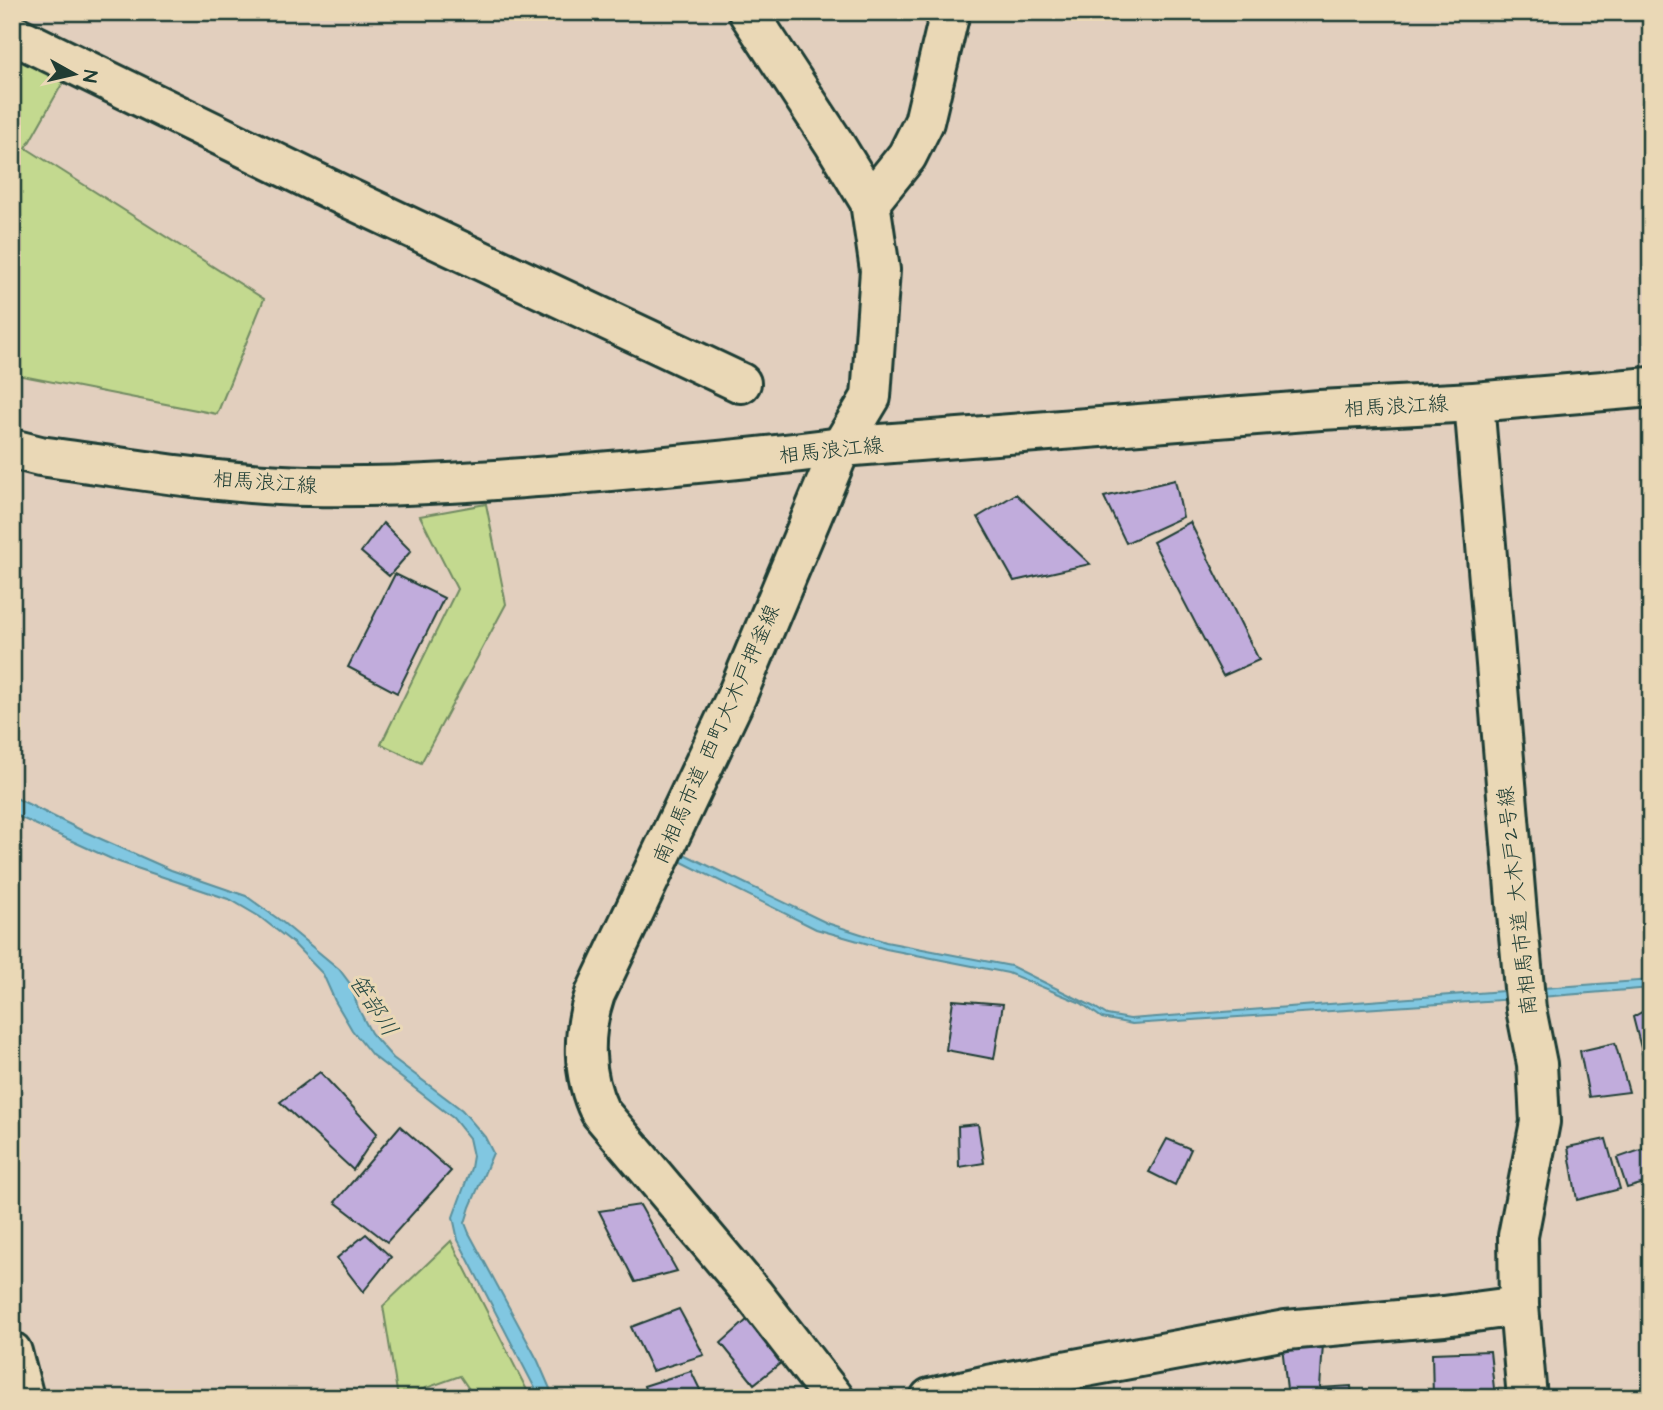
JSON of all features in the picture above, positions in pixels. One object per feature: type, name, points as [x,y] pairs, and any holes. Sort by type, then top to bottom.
[{"type":"street","points":[[748,12],[834,142],[870,202],[907,156],[924,122],[950,12]]},
{"type":"street","points":[[12,34],[344,196],[741,383]]},
{"type":"street","name":"南相馬市道 西町大木戸押釜線","points":[[834,1398],[754,1295],[614,1131],[600,1112],[590,1091],[586,1069],[589,1012],[595,994],[737,695],[841,447],[871,397],[880,270],[870,202]]},
{"type":"street","name":"相馬浪江線","points":[[12,449],[40,456],[204,478],[306,486],[491,481],[777,456],[841,447],[1651,387]]},
{"type":"street","name":"南相馬市道 大木戸2号線","points":[[1474,402],[1517,914],[1527,1009],[1537,1063],[1539,1122],[1518,1236],[1519,1306],[1527,1398]]},
{"type":"street","points":[[930,1398],[1286,1330],[1444,1317],[1519,1306]]},
{"type":"street","points":[[12,1352],[24,1398]]},
{"type":"green space","points":[[12,53],[66,77],[26,148],[264,299],[217,414],[12,374]]},
{"type":"green space","points":[[486,504],[506,604],[421,763],[381,744],[457,589],[420,516]]},
{"type":"green space","points":[[451,1241],[531,1398],[475,1398],[460,1376],[398,1398],[383,1306]]},
{"type":"water","points":[[12,796],[171,870],[246,896],[339,969],[351,985],[358,1008],[371,1033],[393,1058],[462,1110],[485,1137],[493,1153],[465,1223],[538,1361],[554,1398],[540,1398],[458,1240],[453,1217],[473,1156],[469,1138],[453,1118],[372,1055],[352,1030],[323,974],[293,943],[260,917],[231,900],[116,861],[17,816],[12,813]]},
{"type":"water","points":[[682,853],[827,923],[886,942],[1011,966],[1107,1015],[1130,1019],[1651,980],[1651,988],[1132,1024],[1102,1018],[1081,1003],[1008,973],[886,949],[816,929],[678,860]]},
{"type":"building","points":[[1175,480],[1183,517],[1126,543],[1104,497]]},
{"type":"building","points":[[1016,494],[1090,564],[1014,581],[978,517]]},
{"type":"building","points":[[1190,522],[1259,660],[1223,676],[1153,542]]},
{"type":"building","points":[[383,523],[411,551],[389,576],[361,552]]},
{"type":"building","points":[[395,574],[444,598],[397,693],[348,667]]},
{"type":"building","points":[[953,1000],[1003,1004],[994,1059],[946,1050]]},
{"type":"building","points":[[1651,1007],[1651,1087],[1633,1017]]},
{"type":"building","points":[[1615,1043],[1629,1092],[1589,1097],[1580,1051]]},
{"type":"building","points":[[320,1072],[377,1133],[353,1170],[280,1102]]},
{"type":"building","points":[[978,1124],[984,1163],[959,1167],[958,1126]]},
{"type":"building","points":[[400,1126],[451,1171],[387,1242],[335,1202]]},
{"type":"building","points":[[1167,1139],[1191,1149],[1175,1185],[1149,1172]]},
{"type":"building","points":[[1606,1139],[1620,1189],[1577,1200],[1568,1147]]},
{"type":"building","points":[[1649,1147],[1651,1181],[1627,1188],[1617,1158]]},
{"type":"building","points":[[640,1205],[677,1271],[635,1282],[599,1211]]},
{"type":"building","points":[[366,1234],[391,1257],[363,1292],[337,1258]]},
{"type":"building","points":[[679,1309],[704,1355],[652,1371],[631,1327]]},
{"type":"building","points":[[748,1319],[782,1362],[754,1384],[721,1343]]},
{"type":"building","points":[[1323,1344],[1320,1388],[1351,1386],[1352,1398],[1288,1398],[1282,1346]]},
{"type":"building","points":[[1490,1351],[1495,1398],[1433,1398],[1432,1353]]},
{"type":"building","points":[[691,1371],[704,1398],[648,1398],[644,1386]]},
{"type":"water label","name":"笹部川","points":[[374,1005]]}]
